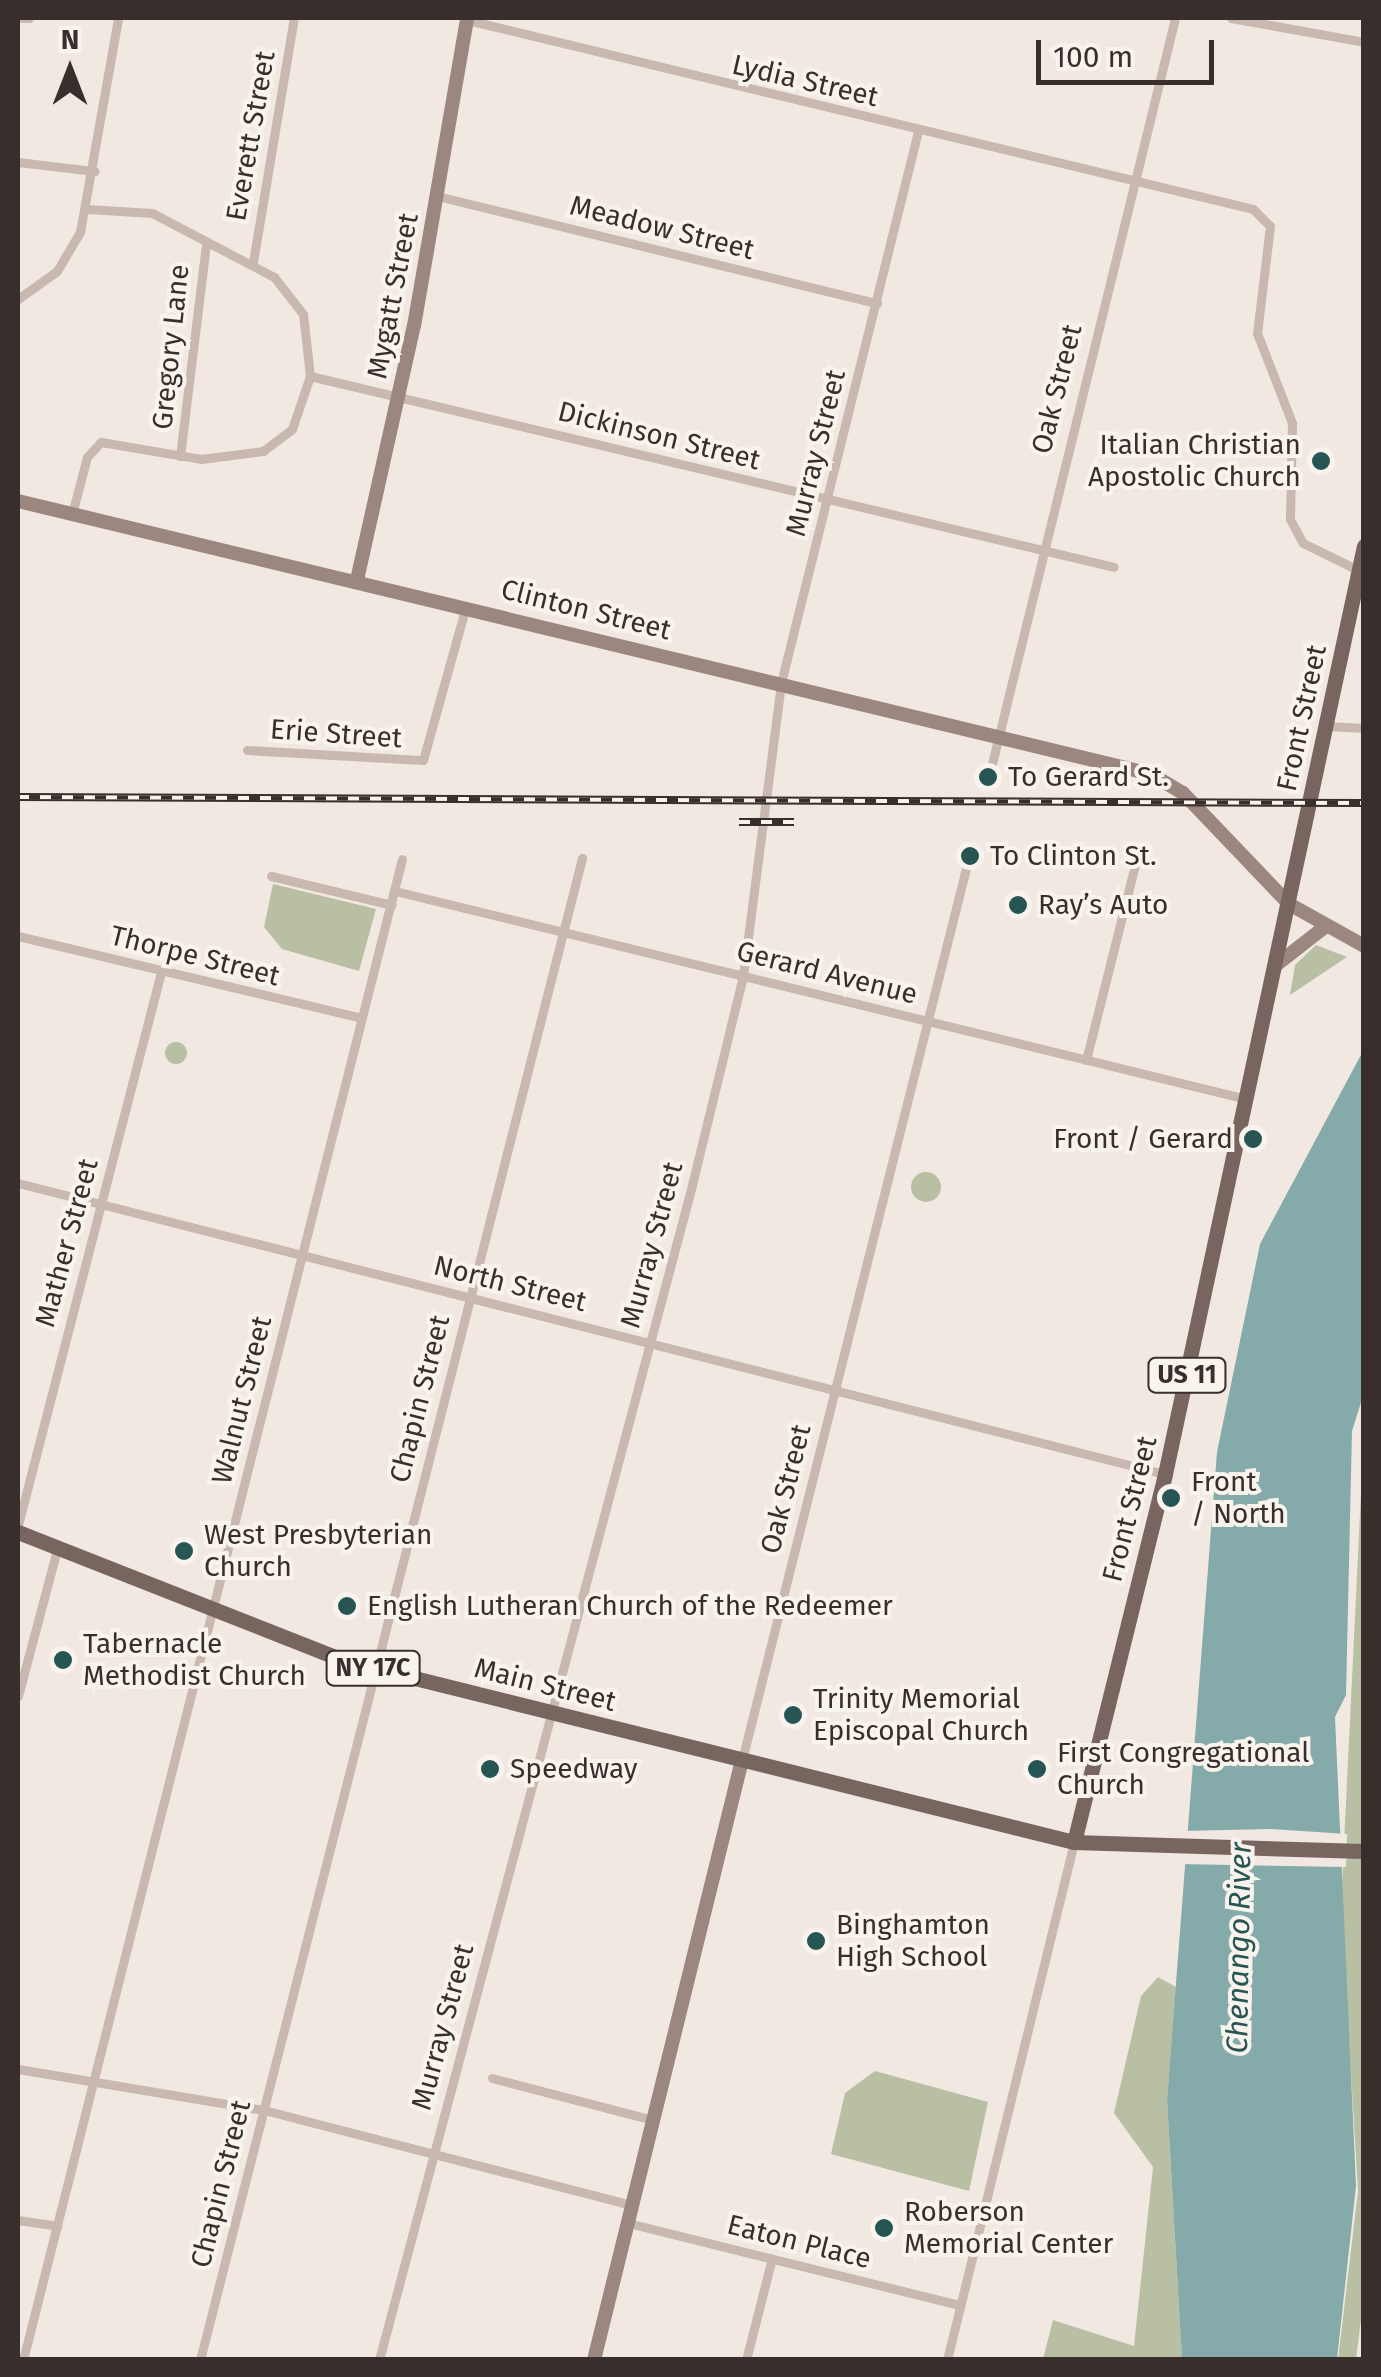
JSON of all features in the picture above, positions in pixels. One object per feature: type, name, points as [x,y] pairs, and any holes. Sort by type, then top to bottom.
[{"type":"main road","name":"Front Street","points":[[1074,1842],[1165,1474],[1363,549]]},
{"type":"main road","name":"Main Street","points":[[18,1529],[56,1549],[212,1614],[377,1668],[1074,1842],[1166,1848],[1364,1850]]},
{"type":"street","points":[[19,18],[28,18]]},
{"type":"street","points":[[18,299],[56,271],[87,209],[118,18]]},
{"type":"street","name":"Everett Street","points":[[253,262],[294,18]]},
{"type":"street","name":"Oak Street","points":[[990,772],[1175,18]]},
{"type":"street","points":[[1231,18],[1364,42]]},
{"type":"street","name":"Lydia Street","points":[[467,19],[1264,216],[1270,242],[1258,333],[1292,423],[1290,518],[1303,543],[1358,570]]},
{"type":"street","name":"Mygatt Street","points":[[357,580],[400,396],[467,19]]},
{"type":"street","name":"Murray Street","points":[[379,2360],[650,1342],[743,976],[781,683],[918,131]]},
{"type":"street","points":[[18,162],[94,171]]},
{"type":"street","name":"Meadow Street","points":[[437,196],[877,303]]},
{"type":"street","points":[[72,514],[86,457],[101,442],[180,456],[230,458],[283,440],[310,376],[303,314],[253,262],[206,244],[152,213],[87,209]]},
{"type":"street","name":"Gregory Lane","points":[[180,456],[206,244]]},
{"type":"street","name":"Dickinson Street","points":[[310,376],[1114,568]]},
{"type":"street","name":"Clinton Street","points":[[18,501],[1141,771],[1183,793],[1289,904],[1362,946]]},
{"type":"street","name":"Erie Street","points":[[247,750],[423,760],[466,606]]},
{"type":"street","points":[[1326,726],[1364,728]]},
{"type":"street","name":"Chapin Street","points":[[200,2360],[582,858]]},
{"type":"street","name":"Walnut Street","points":[[23,2360],[402,860]]},
{"type":"street","points":[[1086,1060],[1136,861]]},
{"type":"street","name":"Oak Street","points":[[594,2360],[968,864]]},
{"type":"street","points":[[270,876],[392,905]]},
{"type":"street","name":"Gerard Avenue","points":[[396,890],[1247,1099]]},
{"type":"street","points":[[1276,965],[1326,926]]},
{"type":"street","name":"Thorpe Street","points":[[18,936],[362,1018]]},
{"type":"street","name":"Mather Street","points":[[18,1529],[161,972]]},
{"type":"street","name":"North Street","points":[[18,1183],[1165,1474]]},
{"type":"street","points":[[18,1696],[56,1549]]},
{"type":"street","name":"Front Street","points":[[946,2360],[1074,1842]]},
{"type":"street","points":[[18,2069],[264,2110],[632,2205]]},
{"type":"street","points":[[492,2078],[654,2120]]},
{"type":"street","points":[[18,2220],[58,2226]]},
{"type":"street","name":"Eaton Place","points":[[628,2222],[960,2305]]},
{"type":"street","points":[[746,2360],[772,2258]]},
{"type":"green space","points":[[273,884],[376,909],[359,971],[282,949],[264,927]]},
{"type":"green space","points":[[1316,945],[1347,957],[1290,995],[1295,965]]},
{"type":"green space","points":[[176,1042],[184,1045],[184,1061],[176,1064],[168,1061],[165,1053],[168,1045]]},
{"type":"green space","points":[[926,1172],[937,1176],[941,1187],[937,1198],[926,1202],[915,1198],[911,1187],[915,1176]]},
{"type":"green space","points":[[1363,1452],[1363,2304],[1356,2359],[1338,2360],[1358,2191],[1341,1905]]},
{"type":"green space","points":[[1158,1977],[1176,1987],[1167,2100],[1182,2359],[1043,2359],[1053,2320],[1134,2346],[1153,2167],[1114,2113],[1141,1996]]},
{"type":"green space","points":[[875,2071],[988,2102],[969,2191],[831,2154],[845,2093]]},
{"type":"water","name":"Chenango River","points":[[1363,1051],[1363,1396],[1352,1431],[1346,1695],[1335,1717],[1356,2186],[1337,2359],[1182,2360],[1167,2100],[1217,1452],[1260,1244]]},
{"type":"pier","points":[[1271,1829],[1347,1834],[1346,1867],[1179,1864],[1181,1831]]},
{"type":"railway","points":[[18,797],[1364,803]]},
{"type":"railway","points":[[739,822],[794,822]]},
{"type":"place","name":"Italian Christian Apostolic Church","points":[[1321,461]]},
{"type":"place","name":"To Gerard St.","points":[[988,777]]},
{"type":"place","name":"To Clinton St.","points":[[970,856]]},
{"type":"place","name":"Ray’s Auto","points":[[1018,905]]},
{"type":"place","name":"Front / Gerard","points":[[1253,1139]]},
{"type":"place","name":"Front / North","points":[[1171,1498]]},
{"type":"place","name":"West Presbyterian Church","points":[[184,1551]]},
{"type":"place","name":"English Lutheran Church of the Redeemer","points":[[347,1606]]},
{"type":"place","name":"Tabernacle Methodist Church","points":[[63,1660]]},
{"type":"place","name":"Trinity Memorial Episcopal Church","points":[[793,1715]]},
{"type":"place","name":"Speedway","points":[[490,1769]]},
{"type":"place","name":"First Congregational Church","points":[[1037,1769]]},
{"type":"place","name":"Binghamton High School","points":[[816,1941]]},
{"type":"place","name":"Roberson Memorial Center","points":[[884,2228]]}]
